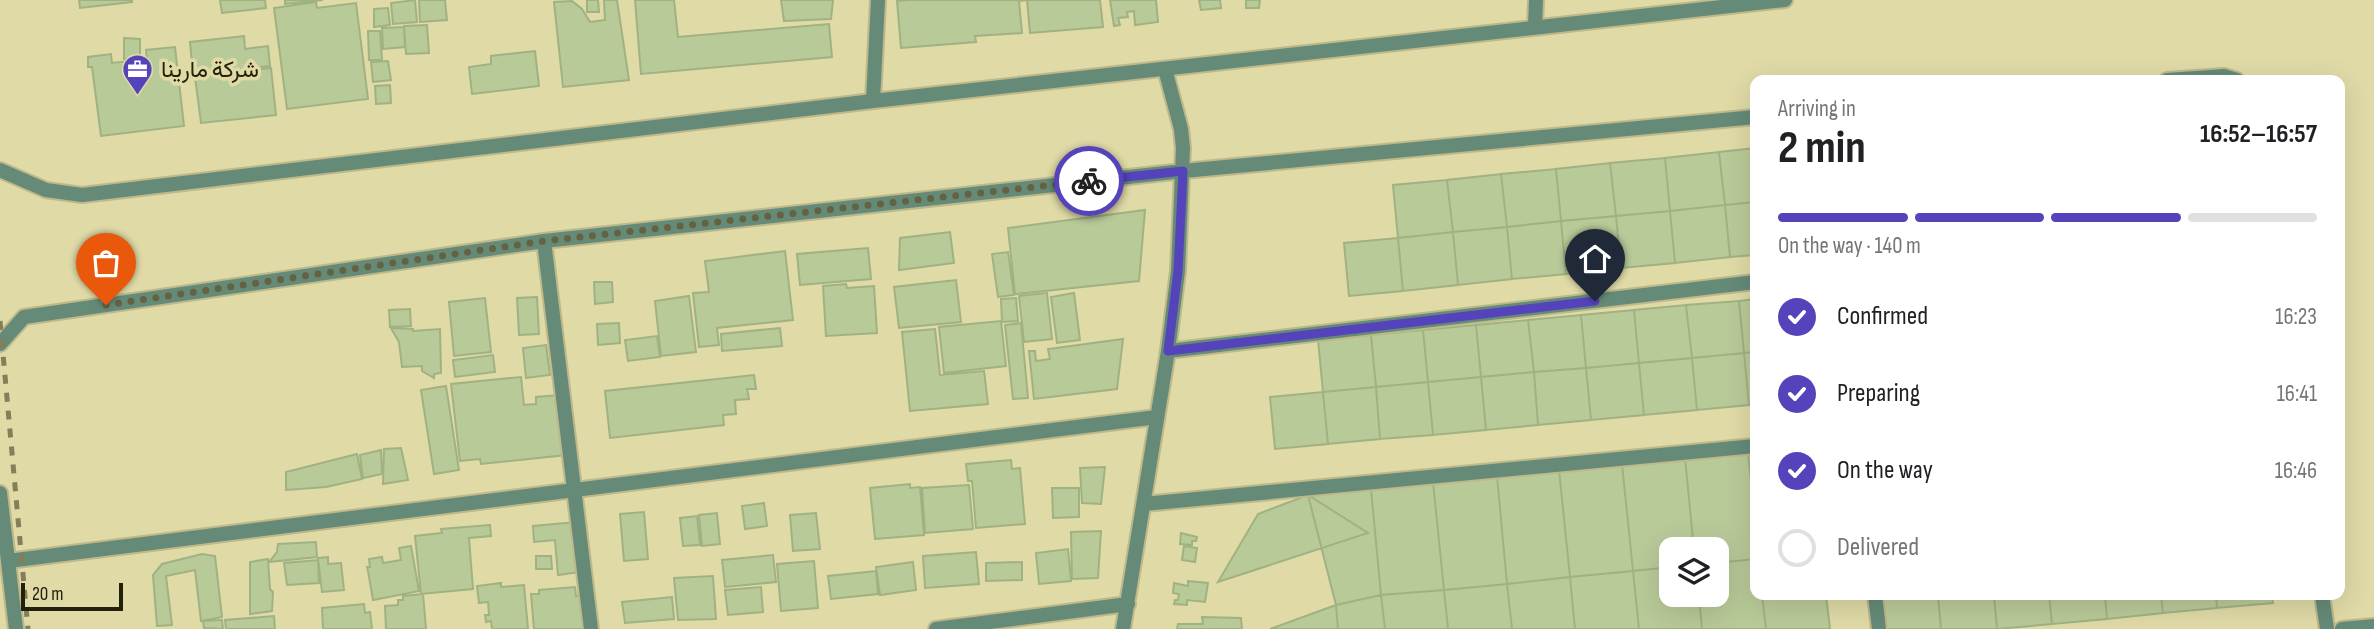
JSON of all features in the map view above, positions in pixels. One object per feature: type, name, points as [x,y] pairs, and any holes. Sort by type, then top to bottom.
[{"type":"street","points":[[873,101],[878,0]]},
{"type":"street","points":[[1535,27],[1536,0]]},
{"type":"street","points":[[0,170],[46,190],[82,195],[873,101],[1785,0]]},
{"type":"street","points":[[1123,629],[1168,351],[1178,271],[1183,171],[1181,129],[1165,69]]},
{"type":"street","points":[[0,344],[24,317],[544,241],[1183,171],[1750,117]]},
{"type":"street","points":[[544,241],[592,629]]},
{"type":"street","points":[[1168,351],[1750,283]]},
{"type":"street","points":[[8,561],[1157,418]]},
{"type":"street","points":[[1144,504],[1750,446]]},
{"type":"street","points":[[0,493],[16,629]]},
{"type":"street","points":[[1876,600],[1879,629]]},
{"type":"street","points":[[2323,600],[2327,629]]},
{"type":"street","points":[[936,629],[1128,604]]},
{"type":"street","points":[[2342,629],[2374,626]]},
{"type":"building","points":[[79,0],[132,0],[132,2],[80,8]]},
{"type":"building","points":[[220,0],[265,0],[266,8],[222,13]]},
{"type":"building","points":[[285,0],[323,0],[285,4]]},
{"type":"building","points":[[415,0],[417,22],[393,24],[391,3]]},
{"type":"building","points":[[419,0],[445,0],[447,20],[420,22]]},
{"type":"building","points":[[587,0],[598,0],[599,12],[587,12]]},
{"type":"building","points":[[604,0],[617,0],[629,80],[563,87],[554,2],[572,1],[582,9],[590,22],[605,20]]},
{"type":"building","points":[[635,0],[674,0],[678,37],[829,24],[832,57],[641,74]]},
{"type":"building","points":[[781,0],[833,0],[831,19],[784,21]]},
{"type":"building","points":[[1027,0],[1019,1],[1022,33],[975,36],[976,42],[901,48],[897,1]]},
{"type":"building","points":[[1027,0],[1100,0],[1103,27],[1030,33]]},
{"type":"building","points":[[1110,0],[1156,0],[1158,22],[1135,25],[1134,11],[1127,12],[1128,17],[1118,18],[1120,25],[1114,26]]},
{"type":"building","points":[[1199,0],[1220,0],[1221,8],[1201,10]]},
{"type":"building","points":[[1246,0],[1260,0],[1259,8],[1246,8]]},
{"type":"building","points":[[316,2],[317,8],[356,3],[368,99],[287,109],[274,8]]},
{"type":"building","points":[[388,8],[390,25],[374,27],[374,9]]},
{"type":"building","points":[[427,25],[429,53],[406,54],[404,26]]},
{"type":"building","points":[[404,27],[405,47],[383,49],[382,28]]},
{"type":"building","points":[[368,31],[380,31],[382,60],[369,60]]},
{"type":"building","points":[[244,36],[245,49],[268,46],[270,66],[193,74],[190,42]]},
{"type":"building","points":[[124,38],[140,39],[140,59],[124,59]]},
{"type":"building","points":[[175,47],[184,126],[101,136],[92,67],[88,67],[88,57],[111,54],[112,63],[130,61],[131,70],[148,68],[146,50]]},
{"type":"building","points":[[535,51],[539,86],[472,94],[469,67],[491,64],[491,56]]},
{"type":"building","points":[[388,61],[391,80],[373,82],[371,62]]},
{"type":"building","points":[[271,68],[276,115],[201,123],[195,77]]},
{"type":"building","points":[[390,85],[391,103],[376,104],[375,86]]},
{"type":"building","points":[[1750,149],[1750,202],[1725,205],[1719,152]]},
{"type":"building","points":[[1719,152],[1725,205],[1670,211],[1665,158]]},
{"type":"building","points":[[1665,158],[1670,211],[1616,216],[1610,163]]},
{"type":"building","points":[[1610,163],[1616,216],[1561,221],[1556,169]]},
{"type":"building","points":[[1556,169],[1561,221],[1507,227],[1501,174]]},
{"type":"building","points":[[1501,174],[1507,227],[1453,232],[1447,180]]},
{"type":"building","points":[[1447,180],[1453,232],[1398,238],[1393,185]]},
{"type":"building","points":[[1750,202],[1750,255],[1730,257],[1725,205]]},
{"type":"building","points":[[1725,205],[1730,257],[1675,263],[1670,211]]},
{"type":"building","points":[[1145,210],[1139,281],[1015,294],[1008,228]]},
{"type":"building","points":[[1670,211],[1675,263],[1621,268],[1616,216]]},
{"type":"building","points":[[1616,216],[1621,268],[1566,274],[1561,221]]},
{"type":"building","points":[[1561,221],[1566,274],[1512,279],[1507,227]]},
{"type":"building","points":[[1507,227],[1512,279],[1458,285],[1453,232]]},
{"type":"building","points":[[950,232],[954,263],[899,270],[900,238]]},
{"type":"building","points":[[1453,232],[1458,285],[1403,291],[1398,238]]},
{"type":"building","points":[[1398,238],[1403,291],[1349,296],[1344,243]]},
{"type":"building","points":[[868,248],[871,279],[800,285],[797,254]]},
{"type":"building","points":[[785,251],[793,320],[717,328],[719,345],[699,347],[693,293],[709,292],[705,261]]},
{"type":"building","points":[[1008,252],[1014,295],[998,297],[992,254]]},
{"type":"building","points":[[956,280],[961,322],[899,328],[894,287]]},
{"type":"building","points":[[594,282],[612,282],[613,302],[595,304]]},
{"type":"building","points":[[846,284],[847,288],[874,286],[877,333],[826,336],[823,286]]},
{"type":"building","points":[[1047,293],[1052,339],[1024,342],[1019,296]]},
{"type":"building","points":[[1074,293],[1080,340],[1057,343],[1051,297]]},
{"type":"building","points":[[689,296],[696,352],[661,356],[655,301]]},
{"type":"building","points":[[537,297],[539,334],[519,335],[517,298]]},
{"type":"building","points":[[485,298],[491,352],[454,356],[449,302]]},
{"type":"building","points":[[1016,298],[1018,321],[1002,322],[1001,299]]},
{"type":"building","points":[[1750,300],[1750,352],[1744,353],[1739,301]]},
{"type":"building","points":[[1739,301],[1744,353],[1692,358],[1686,305]]},
{"type":"building","points":[[1686,305],[1692,358],[1639,363],[1634,310]]},
{"type":"building","points":[[410,309],[411,326],[390,327],[389,310]]},
{"type":"building","points":[[1634,310],[1639,363],[1586,368],[1581,315]]},
{"type":"building","points":[[1581,315],[1586,368],[1534,372],[1528,320]]},
{"type":"building","points":[[1528,320],[1534,372],[1481,377],[1476,325]]},
{"type":"building","points":[[1001,321],[1006,366],[944,373],[939,327]]},
{"type":"building","points":[[619,323],[620,343],[598,345],[597,324]]},
{"type":"building","points":[[1021,323],[1028,398],[1013,399],[1005,325]]},
{"type":"building","points":[[1476,325],[1481,377],[1428,382],[1423,330]]},
{"type":"building","points":[[391,328],[413,331],[440,329],[441,373],[434,374],[434,378],[422,371],[422,366],[402,367],[399,342]]},
{"type":"building","points":[[780,328],[782,346],[722,351],[721,334]]},
{"type":"building","points":[[935,329],[940,375],[984,371],[988,404],[910,411],[902,332]]},
{"type":"building","points":[[1423,330],[1428,382],[1376,387],[1371,335]]},
{"type":"building","points":[[1371,335],[1376,387],[1323,392],[1318,340]]},
{"type":"building","points":[[657,336],[660,357],[628,361],[625,340]]},
{"type":"building","points":[[1123,339],[1117,389],[1034,399],[1029,351],[1035,351],[1036,361],[1050,359],[1048,349]]},
{"type":"building","points":[[546,345],[550,375],[526,378],[523,348]]},
{"type":"building","points":[[1750,352],[1750,405],[1749,405],[1744,353]]},
{"type":"building","points":[[1744,353],[1749,405],[1697,410],[1692,358]]},
{"type":"building","points":[[493,355],[495,372],[455,377],[453,360]]},
{"type":"building","points":[[1692,358],[1697,410],[1644,415],[1639,363]]},
{"type":"building","points":[[1639,363],[1644,415],[1591,420],[1586,368]]},
{"type":"building","points":[[1586,368],[1591,420],[1538,425],[1534,372]]},
{"type":"building","points":[[1534,372],[1538,425],[1486,430],[1481,377]]},
{"type":"building","points":[[754,375],[756,389],[747,389],[749,399],[735,400],[736,414],[723,415],[724,425],[610,438],[605,391]]},
{"type":"building","points":[[521,377],[524,405],[536,404],[536,397],[559,395],[566,455],[481,464],[480,459],[460,461],[451,384]]},
{"type":"building","points":[[1481,377],[1486,430],[1433,435],[1428,382]]},
{"type":"building","points":[[1428,382],[1433,435],[1380,439],[1376,387]]},
{"type":"building","points":[[446,386],[459,470],[434,474],[421,390]]},
{"type":"building","points":[[1376,387],[1380,439],[1328,444],[1323,392]]},
{"type":"building","points":[[1323,392],[1328,444],[1275,449],[1270,397]]},
{"type":"building","points":[[401,448],[408,480],[383,484],[384,449]]},
{"type":"building","points":[[381,450],[382,474],[363,478],[360,455]]},
{"type":"building","points":[[1748,452],[1750,560],[1729,562],[1729,537],[1693,537],[1685,458]]},
{"type":"building","points":[[357,454],[362,479],[326,487],[286,490],[286,472]]},
{"type":"building","points":[[1685,458],[1693,537],[1659,537],[1659,568],[1633,571],[1622,464]]},
{"type":"building","points":[[1011,460],[1012,469],[1020,468],[1025,524],[976,528],[972,481],[968,481],[966,464]]},
{"type":"building","points":[[1622,464],[1633,571],[1570,577],[1559,470]]},
{"type":"building","points":[[1105,467],[1101,504],[1082,503],[1080,468]]},
{"type":"building","points":[[1559,470],[1570,577],[1507,584],[1497,476]]},
{"type":"building","points":[[1497,476],[1507,584],[1444,590],[1433,482]]},
{"type":"building","points":[[1433,482],[1444,590],[1381,595],[1371,489]]},
{"type":"building","points":[[910,484],[910,488],[920,487],[924,535],[875,539],[870,488]]},
{"type":"building","points":[[969,485],[973,529],[925,533],[922,488]]},
{"type":"building","points":[[1052,488],[1079,488],[1079,517],[1053,518]]},
{"type":"building","points":[[1371,489],[1381,595],[1336,605],[1308,495]]},
{"type":"building","points":[[1308,495],[1368,533],[1218,582],[1258,514]]},
{"type":"building","points":[[764,503],[767,526],[745,529],[742,506]]},
{"type":"building","points":[[644,512],[648,559],[624,561],[620,514]]},
{"type":"building","points":[[717,513],[720,544],[702,546],[699,515]]},
{"type":"building","points":[[816,513],[820,549],[793,551],[790,515]]},
{"type":"building","points":[[697,516],[700,545],[683,546],[680,518]]},
{"type":"building","points":[[576,522],[580,572],[558,575],[555,540],[534,542],[533,526]]},
{"type":"building","points":[[490,525],[491,536],[469,538],[473,589],[421,594],[415,536],[442,533],[441,529]]},
{"type":"building","points":[[1101,531],[1098,578],[1072,579],[1071,532]]},
{"type":"building","points":[[1181,533],[1197,537],[1196,541],[1192,541],[1192,545],[1180,544]]},
{"type":"building","points":[[316,542],[317,557],[269,562],[277,552],[278,544]]},
{"type":"building","points":[[411,546],[419,591],[373,600],[367,567],[370,567],[369,559],[382,557],[383,563],[401,560],[399,548]]},
{"type":"building","points":[[1184,546],[1197,548],[1195,562],[1182,560]]},
{"type":"building","points":[[1068,549],[1071,581],[1039,584],[1036,553]]},
{"type":"building","points":[[976,552],[979,584],[925,588],[923,556]]},
{"type":"building","points":[[202,554],[215,556],[222,617],[201,621],[195,570],[166,576],[172,625],[157,626],[153,575],[162,564]]},
{"type":"building","points":[[773,555],[776,582],[725,587],[722,560]]},
{"type":"building","points":[[536,556],[551,556],[552,569],[536,569]]},
{"type":"building","points":[[328,557],[328,564],[341,563],[344,590],[322,592],[318,558]]},
{"type":"building","points":[[268,559],[270,589],[273,592],[272,611],[250,614],[250,562]]},
{"type":"building","points":[[318,560],[319,583],[287,585],[284,563]]},
{"type":"building","points":[[1750,560],[1750,600],[1763,600],[1766,629],[1702,629],[1700,607],[1729,607],[1729,562]]},
{"type":"building","points":[[814,561],[818,608],[781,611],[777,564]]},
{"type":"building","points":[[913,562],[916,590],[880,595],[876,567]]},
{"type":"building","points":[[1022,562],[1022,580],[986,581],[986,563]]},
{"type":"building","points":[[1659,568],[1659,607],[1700,607],[1702,629],[1639,629],[1633,571]]},
{"type":"building","points":[[876,571],[878,594],[831,599],[828,576]]},
{"type":"building","points":[[1633,571],[1639,629],[1575,629],[1570,577]]},
{"type":"building","points":[[713,576],[716,619],[678,620],[674,578]]},
{"type":"building","points":[[1570,577],[1575,629],[1512,629],[1507,584]]},
{"type":"building","points":[[1188,581],[1208,583],[1205,602],[1187,600],[1187,605],[1174,604],[1179,594],[1173,593],[1174,583],[1188,586]]},
{"type":"building","points":[[501,583],[501,587],[524,585],[528,629],[492,629],[491,621],[486,622],[485,615],[489,615],[488,602],[479,603],[477,586]]},
{"type":"building","points":[[1507,584],[1512,629],[1448,629],[1444,590]]},
{"type":"building","points":[[575,587],[576,596],[583,595],[586,629],[534,629],[531,594],[539,594],[539,590]]},
{"type":"building","points":[[761,587],[763,612],[728,615],[725,590]]},
{"type":"building","points":[[1444,590],[1448,629],[1385,629],[1381,595]]},
{"type":"building","points":[[423,594],[426,629],[386,629],[385,606],[398,605],[398,600],[403,600],[403,596]]},
{"type":"building","points":[[1381,595],[1385,629],[1338,629],[1336,605]]},
{"type":"building","points":[[672,597],[674,619],[625,623],[622,602]]},
{"type":"building","points":[[1763,600],[1827,600],[1830,629],[1766,629]]},
{"type":"building","points":[[1883,600],[1938,600],[1941,629],[1886,629]]},
{"type":"building","points":[[1938,600],[1994,600],[1997,629],[1941,629]]},
{"type":"building","points":[[1994,600],[2050,600],[2052,624],[1997,629]]},
{"type":"building","points":[[2050,600],[2105,600],[2107,619],[2052,624]]},
{"type":"building","points":[[2105,600],[2162,600],[2163,613],[2107,619]]},
{"type":"building","points":[[2162,600],[2216,600],[2217,608],[2163,613]]},
{"type":"building","points":[[2216,600],[2273,600],[2273,603],[2217,608]]},
{"type":"building","points":[[364,604],[365,613],[370,612],[372,629],[323,629],[322,608]]},
{"type":"building","points":[[1336,605],[1338,629],[1270,629]]},
{"type":"building","points":[[274,616],[275,629],[226,629],[225,620]]},
{"type":"building","points":[[1202,617],[1241,618],[1242,629],[1177,629],[1178,624],[1203,624]]},
{"type":"building","points":[[222,620],[223,629],[204,628],[203,621]]},
{"type":"railway","points":[[0,321],[28,629]]},
{"type":"way so far","points":[[106,305],[544,241],[1089,181]]},
{"type":"place","name":"شركة مارينا","points":[[138,97]]},
{"type":"route","points":[[1089,181],[1183,171],[1178,271],[1168,351],[1595,301]]}]
